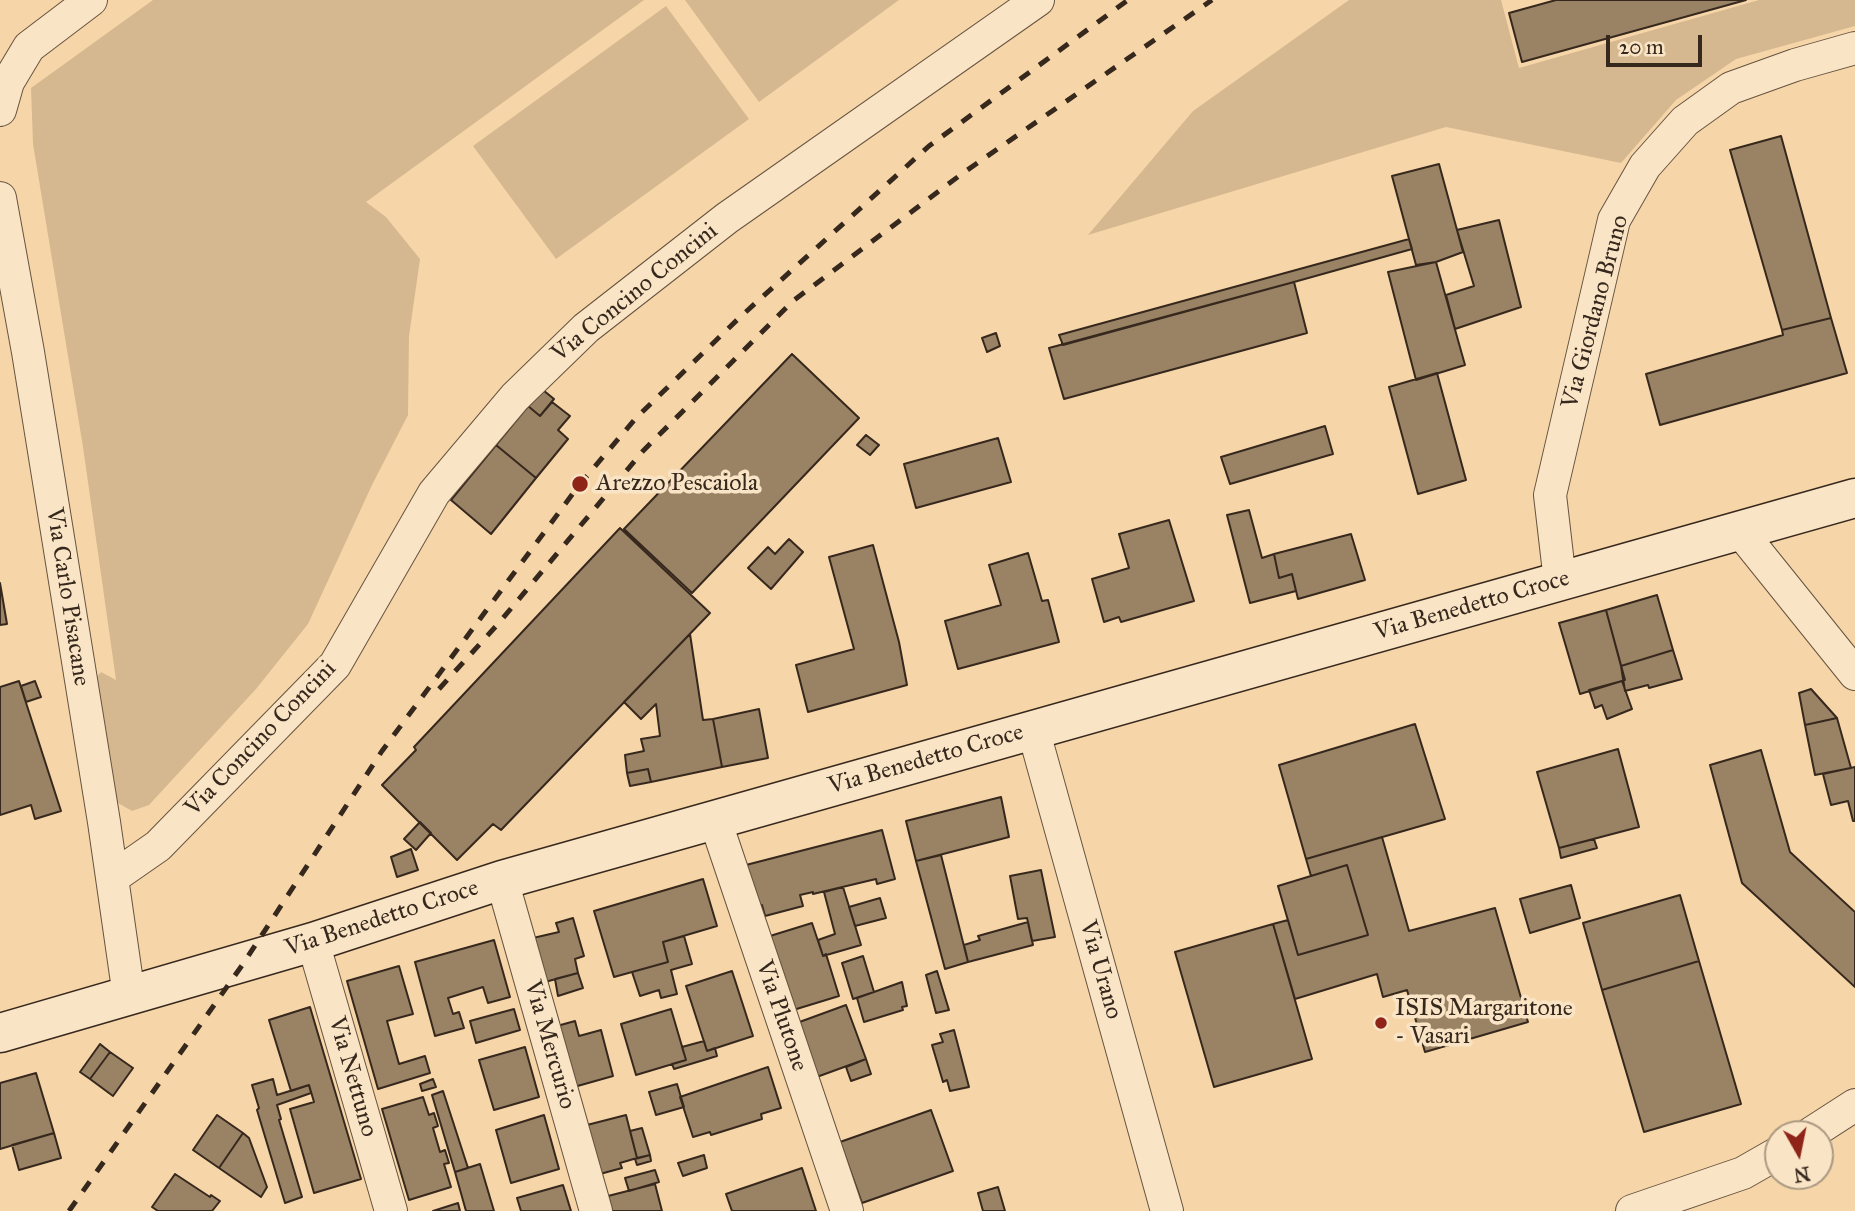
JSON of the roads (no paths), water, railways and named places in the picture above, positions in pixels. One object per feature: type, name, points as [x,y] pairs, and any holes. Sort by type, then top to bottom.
[{"type":"main road","name":"Via Benedetto Croce","points":[[0,1033],[313,942],[502,880],[1855,498]]},
{"type":"street","points":[[0,110],[8,82],[29,47],[91,0]]},
{"type":"street","name":"Via Concino Concini","points":[[112,878],[158,846],[335,665],[434,494],[515,397],[586,328],[727,218],[1038,0]]},
{"type":"street","name":"Via Giordano Bruno","points":[[1560,581],[1550,495],[1615,220],[1645,166],[1685,121],[1731,88],[1795,65],[1855,48]]},
{"type":"street","name":"Via Carlo Pisacane","points":[[0,198],[28,352],[129,996]]},
{"type":"street","points":[[1740,531],[1855,674]]},
{"type":"street","name":"Via Urano","points":[[1033,729],[1167,1211]]},
{"type":"street","name":"Via Plutone","points":[[715,820],[847,1211]]},
{"type":"street","name":"Via Mercurio","points":[[502,880],[596,1211]]},
{"type":"street","name":"Via Nettuno","points":[[313,942],[391,1211]]},
{"type":"street","points":[[1832,1120],[1855,1105]]},
{"type":"street","points":[[1632,1211],[1743,1173],[1764,1161]]},
{"type":"railway","points":[[69,1211],[243,964],[382,751],[580,484],[636,418],[738,319],[929,146],[1128,0]]},
{"type":"railway","points":[[439,689],[498,624],[643,451],[793,301],[963,173],[1212,0]]},
{"type":"place","name":"Arezzo Pescaiola","points":[[580,484]]},
{"type":"place","name":"ISIS Margaritone - Vasari","points":[[1381,1023]]}]
